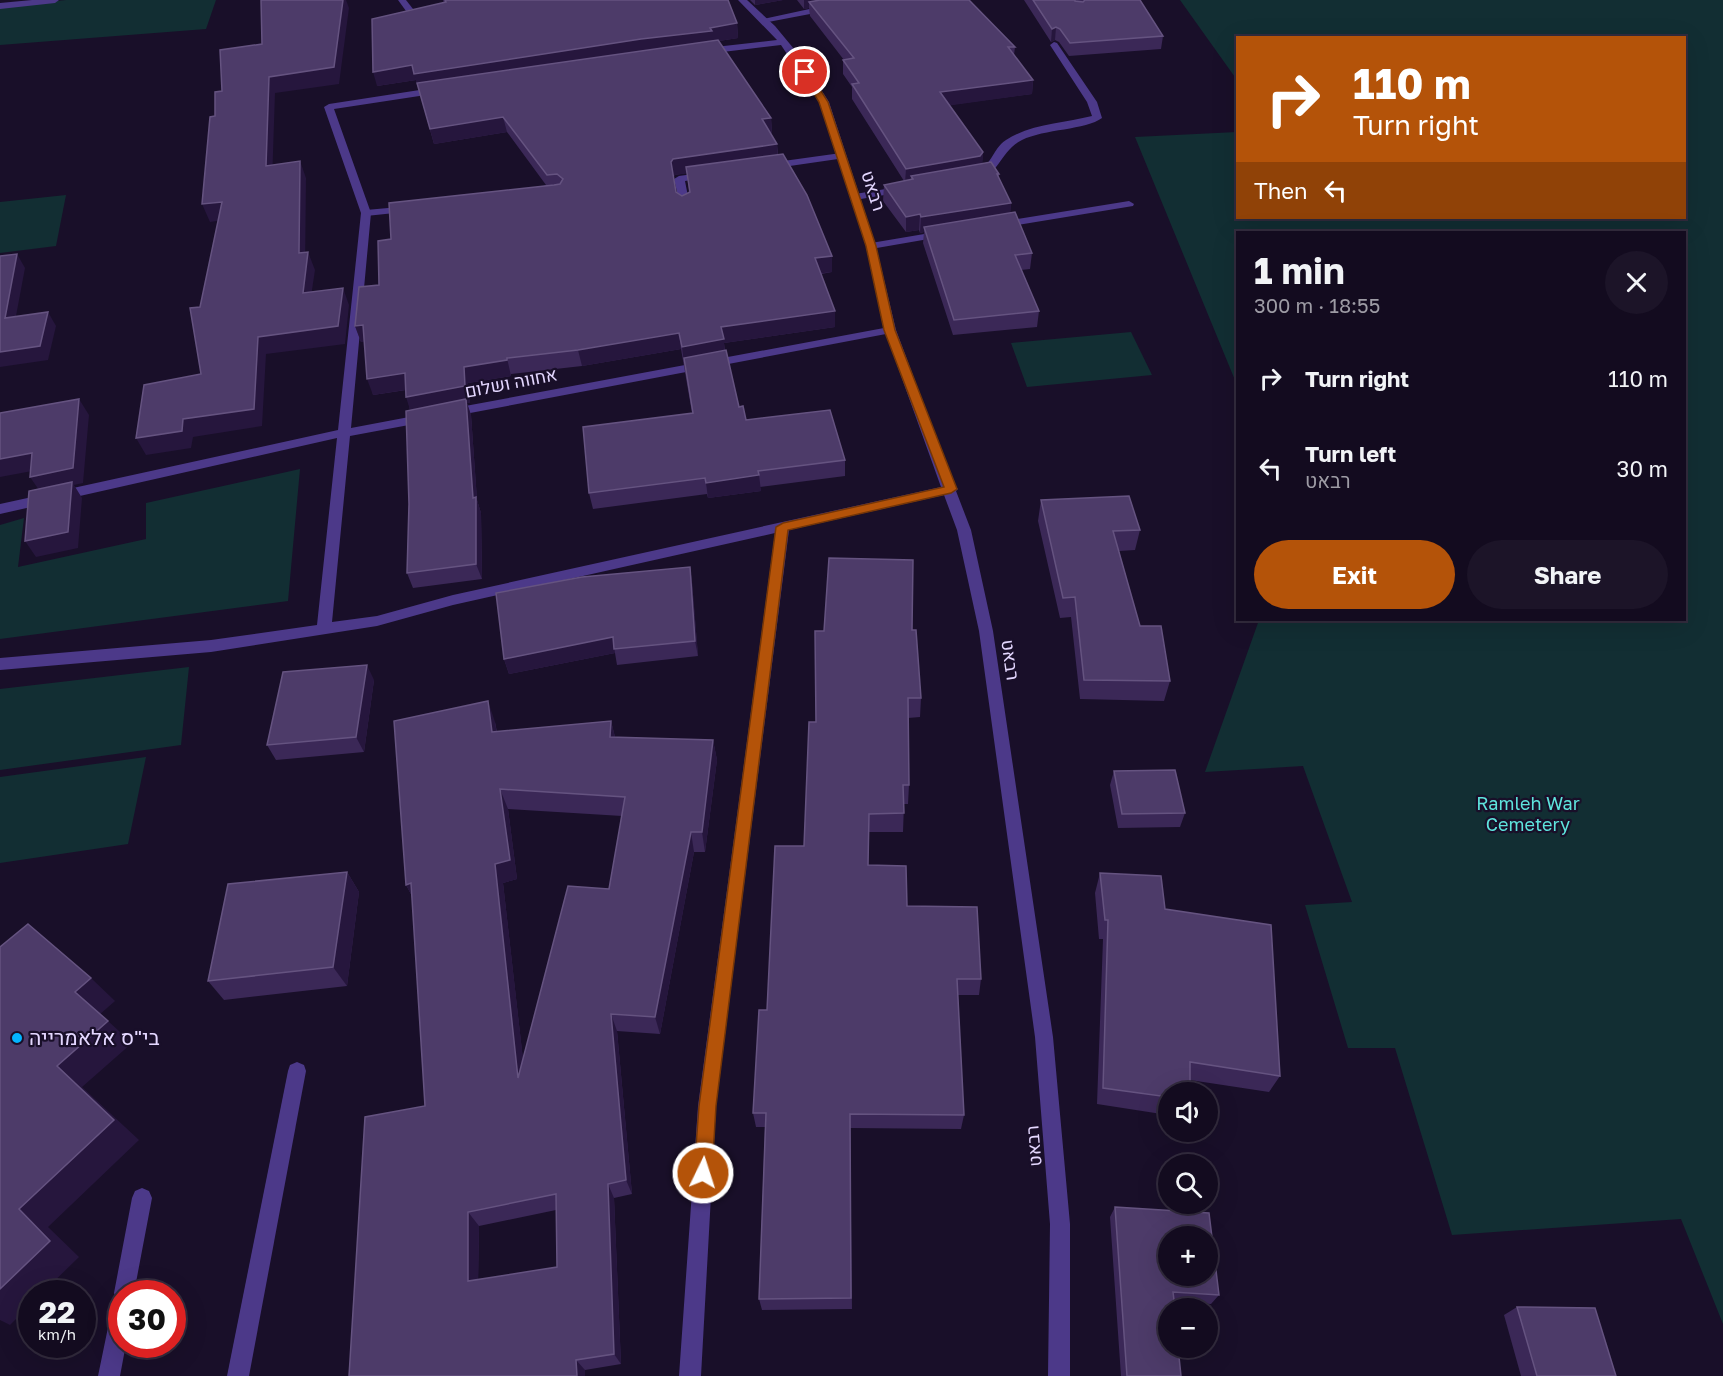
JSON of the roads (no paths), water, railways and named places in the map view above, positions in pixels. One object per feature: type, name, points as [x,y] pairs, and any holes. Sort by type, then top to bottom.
[{"type":"street","points":[[0,6],[55,0]]},
{"type":"street","points":[[402,0],[410,9]]},
{"type":"street","name":"רבאט","points":[[742,0],[784,42],[824,102],[871,246],[890,330],[951,489],[964,530],[986,631],[1044,1037],[1060,1224],[1059,1376]]},
{"type":"street","points":[[763,20],[839,6]]},
{"type":"street","points":[[698,52],[784,42]]},
{"type":"street","points":[[972,177],[983,175],[994,164],[1005,145],[1026,134],[1097,118],[1092,102],[1054,45]]},
{"type":"street","points":[[324,628],[366,213],[329,107],[447,88]]},
{"type":"street","points":[[760,168],[841,156]]},
{"type":"street","points":[[684,207],[679,179],[713,174]]},
{"type":"street","points":[[855,197],[913,187]]},
{"type":"street","points":[[988,227],[1129,204]]},
{"type":"street","points":[[366,213],[422,208]]},
{"type":"street","points":[[871,246],[953,233]]},
{"type":"street","name":"אחווה ושלום","points":[[0,509],[345,433],[890,330]]},
{"type":"street","points":[[0,664],[211,646],[377,621],[453,600],[951,489]]},
{"type":"street","points":[[690,1376],[707,1106],[783,527]]},
{"type":"street","points":[[238,1376],[297,1071]]},
{"type":"street","points":[[126,1280],[142,1198]]},
{"type":"street","points":[[109,1376],[112,1358]]},
{"type":"place","name":"בי\"ס אלאמרייה","points":[[17,1038]]},
{"type":"park label","name":"Ramleh War Cemetery","points":[[1528,814]]}]
